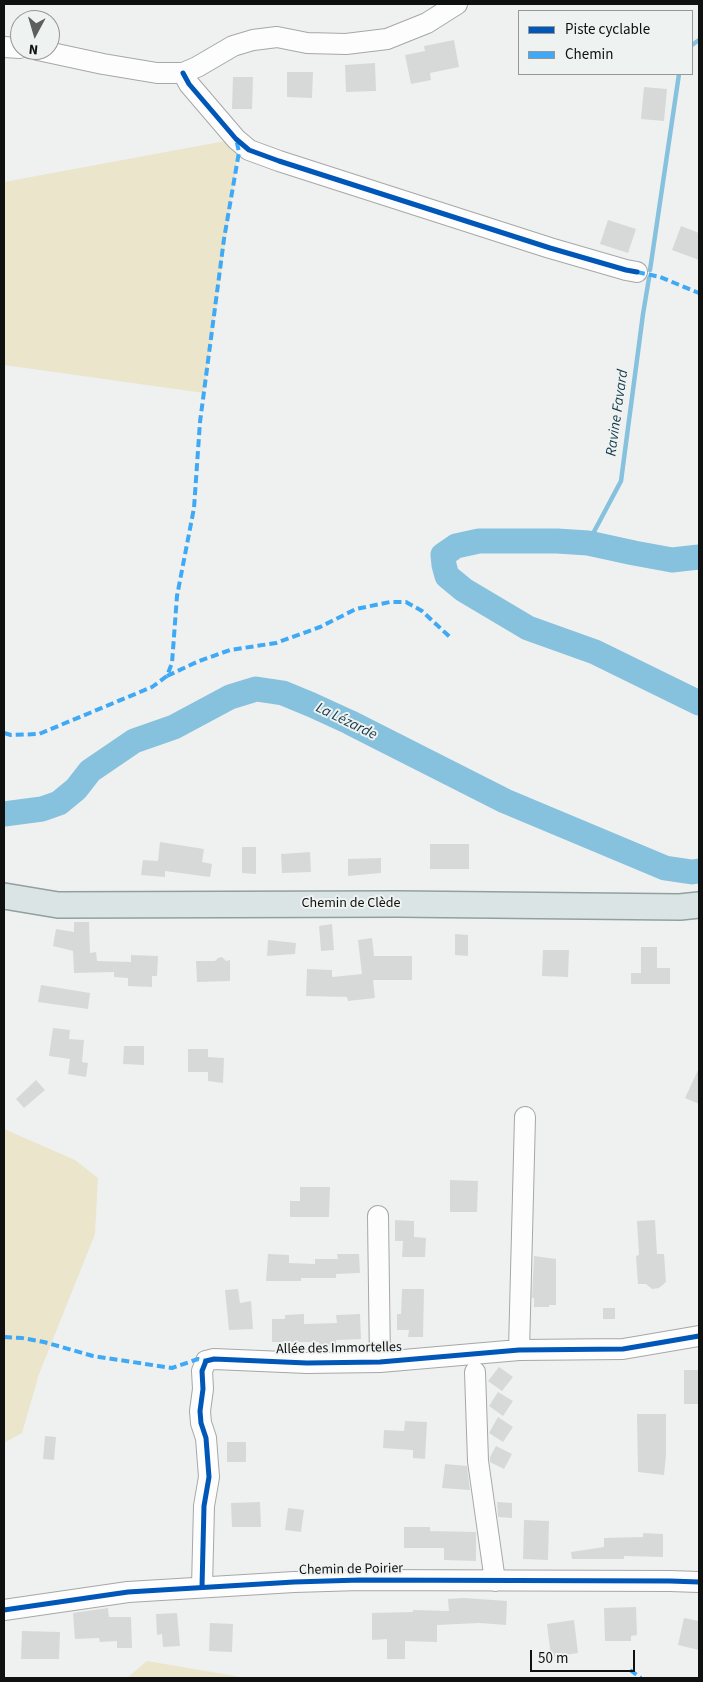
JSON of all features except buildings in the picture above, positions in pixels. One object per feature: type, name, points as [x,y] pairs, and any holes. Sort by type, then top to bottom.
[{"type":"main road","name":"Chemin de Clède","points":[[4,896],[58,905],[397,904],[670,907],[699,905]]},
{"type":"street","points":[[60,55],[112,66],[169,74],[183,73],[233,46],[253,40],[277,37],[307,43],[346,44],[387,39],[427,23],[457,4]]},
{"type":"street","points":[[183,73],[189,84],[236,139],[249,150],[550,248],[637,272]]},
{"type":"street","points":[[519,1350],[525,1117]]},
{"type":"street","points":[[378,1216],[380,1362]]},
{"type":"street","name":"Allée des Immortelles","points":[[202,1587],[204,1506],[209,1477],[206,1438],[201,1423],[200,1411],[203,1389],[202,1371],[206,1361],[214,1359],[308,1363],[380,1362],[519,1350],[623,1349],[699,1336]]},
{"type":"street","points":[[475,1372],[478,1461],[495,1581]]},
{"type":"street","name":"Chemin de Poirier","points":[[4,1610],[128,1592],[360,1580],[699,1582]]},
{"type":"shaded area","points":[[236,139],[237,160],[204,393],[4,365],[4,182]]},
{"type":"shaded area","points":[[4,1129],[75,1160],[98,1178],[95,1234],[39,1374],[22,1433],[4,1443]]},
{"type":"shaded area","points":[[147,1661],[247,1678],[127,1678]]},
{"type":"waterway","name":"Ravine Favard","points":[[693,44],[699,40]]},
{"type":"waterway","name":"Ravine Favard","points":[[650,270],[679,75]]},
{"type":"waterway","name":"Ravine Favard","points":[[588,543],[621,481],[649,278]]},
{"type":"waterway","name":"La Lézarde","points":[[699,557],[672,560],[588,543],[557,541],[479,541],[456,546],[443,555],[447,576],[464,590],[528,628],[595,652],[699,703]]},
{"type":"waterway","name":"La Lézarde","points":[[4,814],[42,809],[59,803],[76,789],[90,771],[134,741],[174,727],[230,697],[256,689],[283,693],[312,705],[505,801],[665,868],[692,872],[699,871]]},
{"type":"marked path","points":[[4,733],[11,735],[39,734],[152,687],[167,676],[172,663],[177,596],[194,508],[200,422],[224,239],[239,152],[236,139]]},
{"type":"marked path","points":[[637,272],[660,277],[699,293]]},
{"type":"marked path","points":[[167,676],[199,661],[230,650],[276,643],[320,627],[356,609],[390,602],[406,602],[422,611],[452,639]]},
{"type":"marked path","points":[[4,1337],[44,1342],[93,1356],[172,1368],[198,1359],[206,1361]]},
{"type":"marked path","points":[[630,1670],[641,1678]]},
{"type":"cycle path","points":[[183,73],[189,84],[236,139],[249,150],[550,248],[637,272]]},
{"type":"cycle path","points":[[202,1587],[204,1506],[209,1477],[206,1438],[201,1423],[200,1411],[203,1389],[202,1371],[206,1361],[214,1359],[307,1363],[380,1362],[519,1350],[623,1349],[699,1336]]},
{"type":"cycle path","points":[[4,1610],[128,1592],[294,1582],[360,1580],[699,1582]]}]
